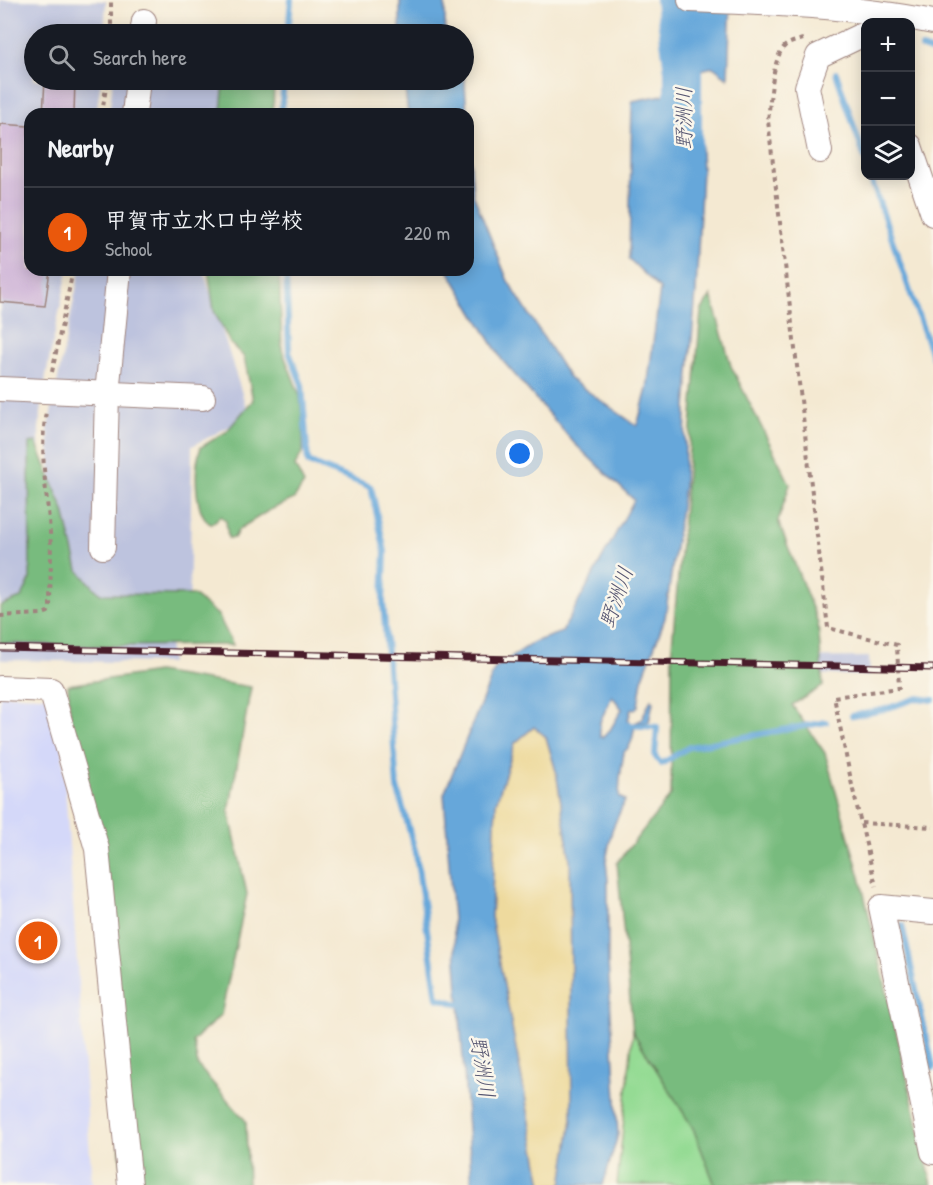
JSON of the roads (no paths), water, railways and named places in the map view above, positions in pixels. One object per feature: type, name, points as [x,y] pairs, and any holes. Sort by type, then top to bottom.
[{"type":"street","points":[[690,0],[751,2],[861,21]]},
{"type":"street","points":[[915,22],[933,22]]},
{"type":"street","points":[[820,151],[807,87],[818,56],[861,27]]},
{"type":"street","points":[[135,108],[137,90]]},
{"type":"street","points":[[915,161],[933,214]]},
{"type":"street","points":[[103,547],[107,394],[118,276]]},
{"type":"street","points":[[0,389],[203,398]]},
{"type":"street","points":[[0,688],[51,690],[97,849],[130,1185]]},
{"type":"street","points":[[933,912],[881,907],[933,1152]]},
{"type":"water","points":[[400,0],[445,0],[445,24],[400,24]]},
{"type":"water","points":[[691,0],[731,0],[728,78],[713,67],[697,71],[702,170],[696,292],[686,408],[684,486],[665,618],[642,680],[638,706],[635,710],[631,709],[628,721],[633,724],[641,720],[651,699],[653,702],[649,722],[635,724],[631,743],[624,752],[619,797],[625,800],[612,830],[606,861],[608,961],[618,1135],[603,1185],[562,1185],[572,1119],[570,860],[556,771],[546,737],[534,727],[515,743],[496,803],[491,917],[542,1185],[472,1185],[444,794],[495,668],[534,642],[562,632],[634,500],[574,443],[502,360],[452,276],[474,276],[474,196],[508,281],[569,378],[637,426],[647,389],[660,289],[629,259],[632,101],[683,91],[692,76]],"holes":[[[612,696],[622,709],[610,730],[600,737],[600,722]]]},
{"type":"water","points":[[405,90],[465,90],[467,108],[407,108]]},
{"type":"waterway","points":[[289,24],[291,0]]},
{"type":"waterway","name":"野洲川","points":[[674,0],[683,70],[683,142]]},
{"type":"waterway","points":[[922,48],[933,52]]},
{"type":"waterway","points":[[836,73],[861,147]]},
{"type":"waterway","points":[[282,108],[283,90]]},
{"type":"waterway","points":[[871,180],[933,358]]},
{"type":"waterway","points":[[286,276],[289,352],[302,385],[308,462],[371,487],[385,552],[383,601],[397,787],[416,854],[437,998],[466,1006]]},
{"type":"waterway","points":[[852,716],[882,710],[918,698],[933,700]]},
{"type":"waterway","points":[[628,725],[657,727],[655,756],[661,764],[689,747],[826,722]]},
{"type":"waterway","points":[[902,925],[933,1068]]},
{"type":"railway","points":[[0,648],[933,668]]},
{"type":"place","name":"甲賀市立水口中学校","points":[[38,941]]}]
